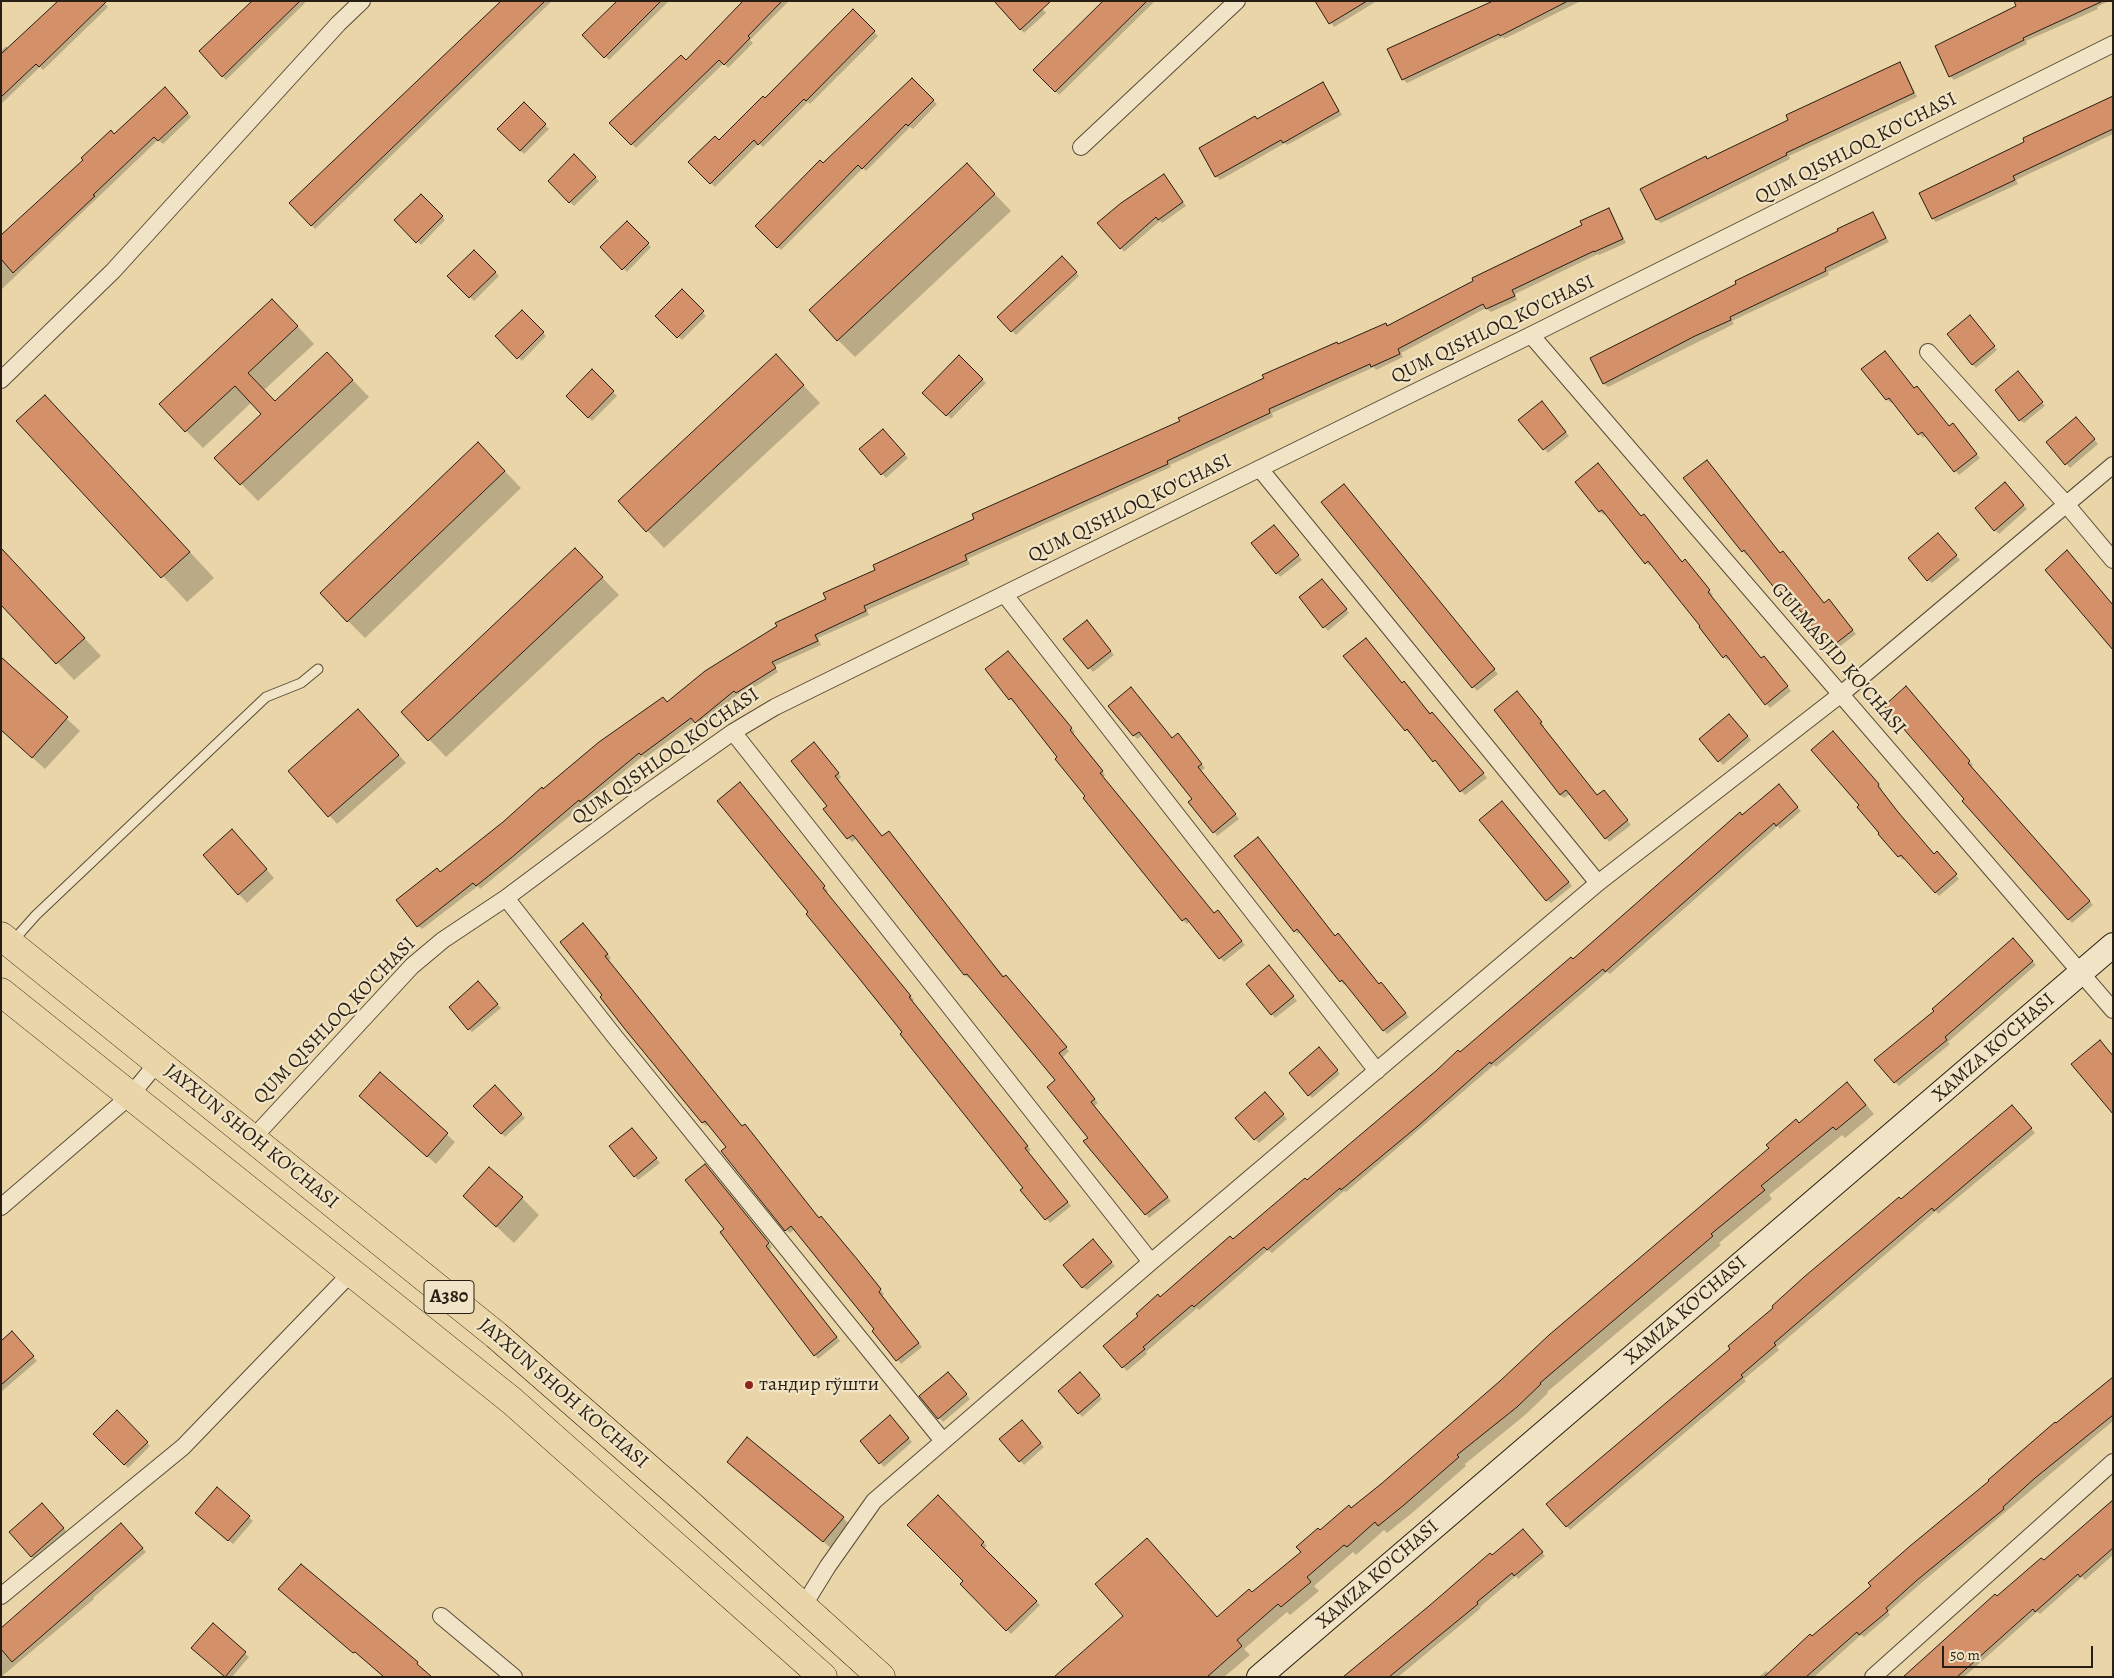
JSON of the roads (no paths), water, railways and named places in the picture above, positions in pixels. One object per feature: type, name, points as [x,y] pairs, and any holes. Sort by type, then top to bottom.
[{"type":"highway","name":"JAYXUN SHOH KO'CHASI","points":[[6,940],[496,1335],[686,1501],[802,1608],[881,1677]]},
{"type":"highway","name":"JAYXUN SHOH KO'CHASI","points":[[1,992],[512,1401],[823,1677]]},
{"type":"street","points":[[1,380],[113,271],[338,24],[362,1]]},
{"type":"street","points":[[1081,147],[1238,1]]},
{"type":"street","name":"QUM QISHLOQ KO'CHASI","points":[[253,1138],[412,966],[443,940],[506,898],[641,797],[733,732],[775,707],[1531,335],[2113,44]]},
{"type":"street","name":"GULMASJID KO'CHASI","points":[[1531,335],[2113,1010]]},
{"type":"street","points":[[1928,352],[2066,504],[2113,560]]},
{"type":"street","points":[[802,1608],[828,1566],[874,1501],[1151,1262],[1598,883],[1840,695],[2113,465]]},
{"type":"street","points":[[1260,469],[1598,883]]},
{"type":"street","points":[[1005,595],[1376,1071]]},
{"type":"street","points":[[733,732],[1151,1262]]},
{"type":"street","points":[[506,898],[621,1044],[943,1441]]},
{"type":"street","name":"XAMZA KO'CHASI","points":[[1259,1677],[2113,946]]},
{"type":"street","points":[[1,1207],[130,1096],[158,1062]]},
{"type":"street","points":[[1,1596],[183,1447],[352,1272]]},
{"type":"street","points":[[1873,1677],[2113,1462]]},
{"type":"street","points":[[441,1616],[514,1677]]},
{"type":"lane","points":[[6,940],[36,915],[266,697],[301,683],[318,669]]},
{"type":"place","name":"тандир гўшти","points":[[749,1385]]}]
